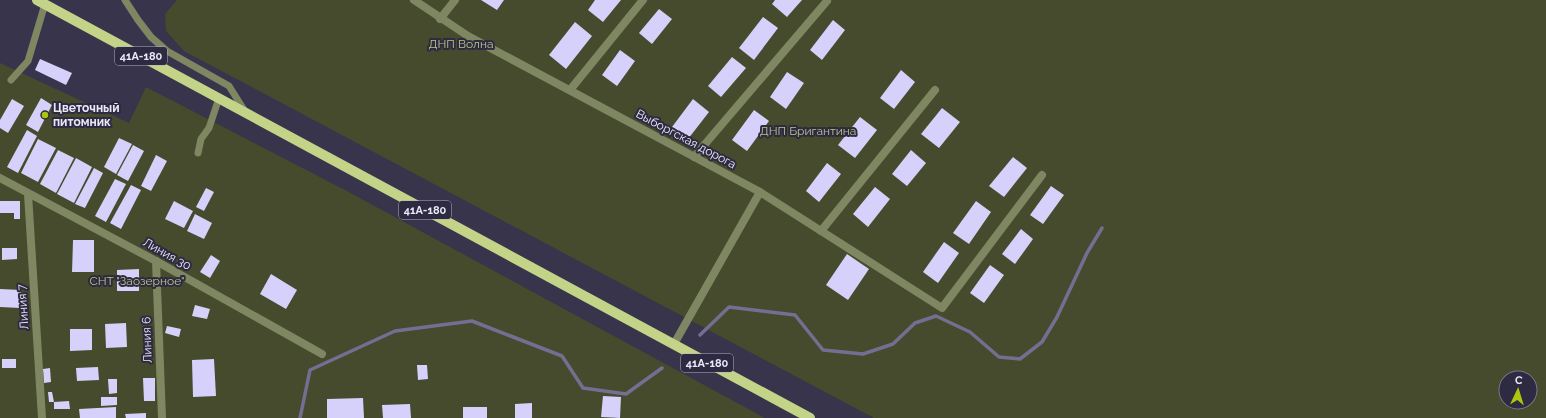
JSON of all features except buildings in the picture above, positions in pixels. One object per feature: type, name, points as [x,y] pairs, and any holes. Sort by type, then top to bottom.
[{"type":"main road","name":"41А-180","points":[[41,2],[810,418]]},
{"type":"street","name":"Выборгская дорога","points":[[414,0],[468,36],[760,192],[942,308],[1042,174]]},
{"type":"street","points":[[440,18],[455,0]]},
{"type":"street","points":[[570,90],[643,0]]},
{"type":"street","points":[[694,157],[827,1]]},
{"type":"street","points":[[821,231],[935,90]]},
{"type":"street","name":"Линия 30","points":[[0,178],[156,261],[322,354]]},
{"type":"street","points":[[674,344],[760,192]]},
{"type":"street","name":"Линия 7","points":[[28,194],[42,418]]},
{"type":"street","name":"Линия 6","points":[[156,261],[162,418]]},
{"type":"lane","points":[[125,0],[151,37],[167,51],[229,86],[246,113]]},
{"type":"lane","points":[[11,80],[28,61],[41,2]]},
{"type":"lane","points":[[198,153],[201,139],[209,128],[218,98]]},
{"type":"green space","points":[[177,0],[1546,0],[1546,418],[874,418],[184,51],[166,31],[165,14]]},
{"type":"green space","name":"СНТ \"Заозерное\"","points":[[0,63],[129,123],[146,87],[345,190],[765,418],[0,418]]},
{"type":"waterway","points":[[700,335],[729,307],[795,315],[823,350],[863,354],[893,344],[915,323],[936,316],[970,332],[999,357],[1020,359],[1042,342],[1057,317],[1087,253],[1102,228]]},
{"type":"waterway","points":[[300,418],[310,370],[395,331],[472,321],[562,356],[583,388],[626,394],[662,368]]},
{"type":"place","name":"Цветочный питомник","points":[[45,115]]},
{"type":"park label","name":"ДНП Волна","points":[[461,44]]},
{"type":"park label","name":"ДНП Бригантина","points":[[808,131]]}]
